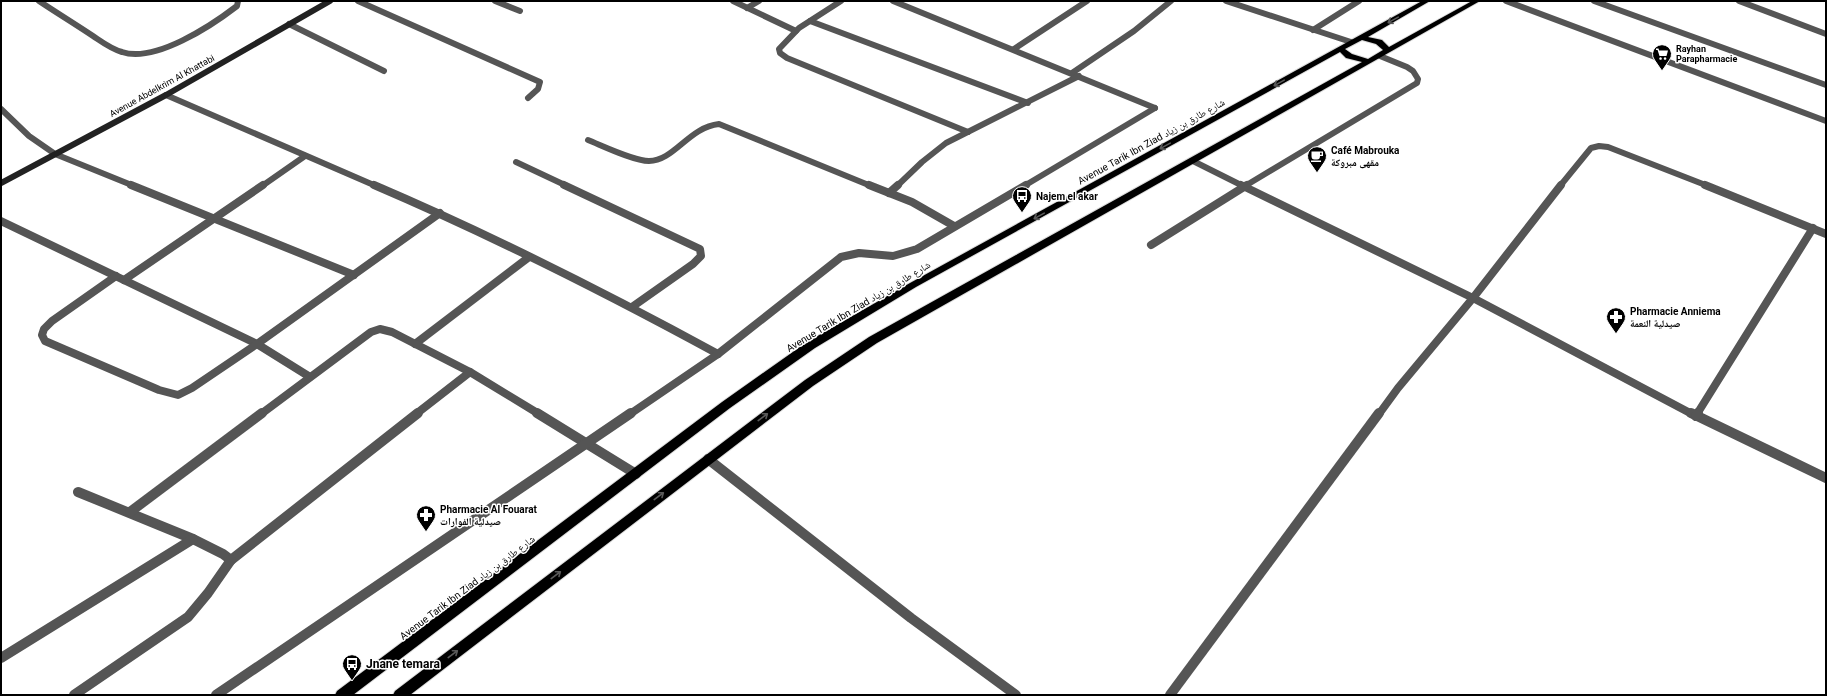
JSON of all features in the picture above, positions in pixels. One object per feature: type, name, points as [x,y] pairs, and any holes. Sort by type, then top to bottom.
[{"type":"main road","name":"Avenue Abdelkrim Al Khattabi","points":[[1,183],[166,94],[330,1]]},
{"type":"main road","name":"Avenue Tarik Ibn Ziad شارع طارق بن زياد","points":[[342,695],[762,378],[811,345],[871,309],[1427,1]]},
{"type":"main road","points":[[400,695],[708,458],[808,383],[873,340],[1477,1]]},
{"type":"main road","points":[[1362,37],[1379,42],[1384,54]]},
{"type":"main road","points":[[1340,49],[1349,56],[1369,62]]},
{"type":"street","points":[[39,1],[115,50],[124,54],[135,55],[146,54],[173,44],[225,16],[237,6],[238,1]]},
{"type":"street","points":[[358,1],[540,82],[538,89],[528,98]]},
{"type":"street","points":[[495,1],[520,11]]},
{"type":"street","points":[[733,1],[796,31]]},
{"type":"street","points":[[747,8],[759,1]]},
{"type":"street","points":[[841,1],[823,11],[796,31],[779,49],[783,56],[968,132]]},
{"type":"street","points":[[216,695],[718,354],[843,256],[859,254],[901,255],[917,249],[1155,108],[1014,49],[893,1]]},
{"type":"street","points":[[1014,49],[1087,1]]},
{"type":"street","points":[[889,193],[922,162],[946,143],[1028,104],[1076,75],[1172,1]]},
{"type":"street","points":[[1226,1],[1351,42]]},
{"type":"street","points":[[1313,30],[1359,1]]},
{"type":"street","points":[[1506,1],[1826,122]]},
{"type":"street","points":[[1594,1],[1826,85]]},
{"type":"street","points":[[1739,1],[1826,34]]},
{"type":"street","points":[[810,21],[1028,104]]},
{"type":"street","points":[[289,24],[384,71]]},
{"type":"street","points":[[1151,245],[1243,187],[1417,83],[1418,79],[1413,71],[1384,54]]},
{"type":"street","points":[[166,94],[305,156],[440,213],[632,307],[718,354]]},
{"type":"street","points":[[1,109],[29,136],[55,154],[354,275]]},
{"type":"street","points":[[588,140],[642,160],[654,160],[663,157],[702,128],[713,124],[720,124],[866,185],[889,193],[931,212],[954,226]]},
{"type":"street","points":[[1170,695],[1398,388],[1473,298],[1590,148],[1599,146],[1608,147],[1690,178],[1826,234]]},
{"type":"street","points":[[124,280],[305,156]]},
{"type":"street","points":[[1192,161],[1473,298],[1696,416],[1826,478]]},
{"type":"street","points":[[516,162],[688,242],[700,250],[701,256],[693,264],[632,307]]},
{"type":"street","points":[[116,276],[52,320],[44,329],[42,335],[45,341],[159,390],[178,395],[192,388],[257,344],[440,213]]},
{"type":"street","points":[[1,221],[257,344],[310,377]]},
{"type":"street","points":[[1696,416],[1812,228]]},
{"type":"street","points":[[415,344],[529,257]]},
{"type":"street","points":[[130,512],[310,377],[375,331],[385,330],[470,372],[636,474]]},
{"type":"street","points":[[74,695],[188,617],[231,560],[470,372]]},
{"type":"street","points":[[708,458],[911,618],[1016,695]]},
{"type":"street","points":[[78,492],[193,539],[231,560]]},
{"type":"street","points":[[1,658],[193,539]]},
{"type":"place","name":"Rayhan Parapharmacie","points":[[1662,71]]},
{"type":"place","name":"Café Mabrouka مقهى مبروكة","points":[[1317,173]]},
{"type":"place","name":"Najem el akar","points":[[1022,213]]},
{"type":"place","name":"Pharmacie Anniema صيدلية النعمة","points":[[1616,334]]},
{"type":"place","name":"Pharmacie Al Fouarat صيدلية الفوارات","points":[[426,532]]},
{"type":"place","name":"Jnane temara","points":[[352,681]]}]
